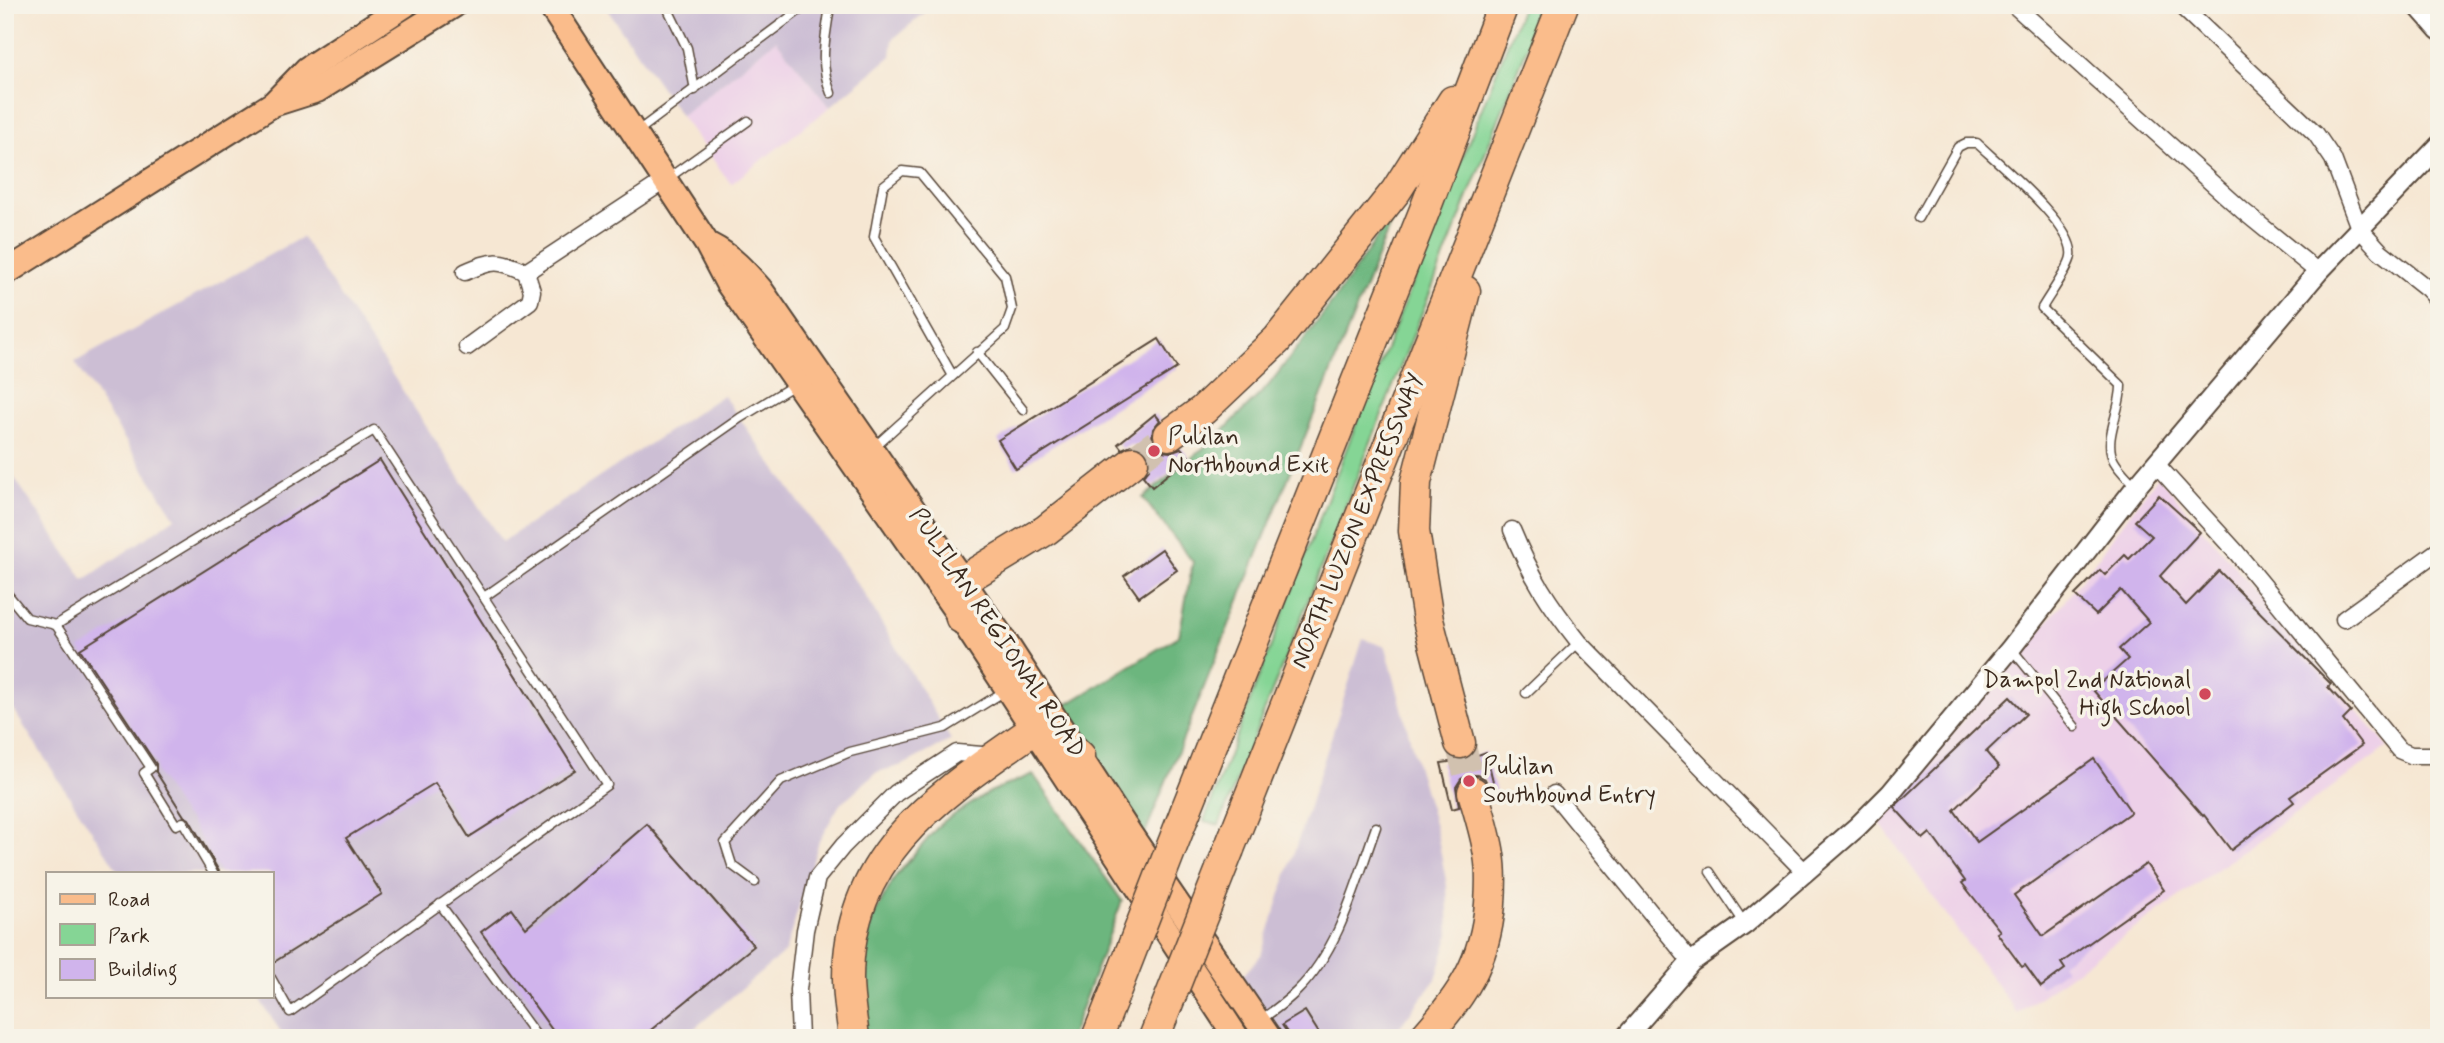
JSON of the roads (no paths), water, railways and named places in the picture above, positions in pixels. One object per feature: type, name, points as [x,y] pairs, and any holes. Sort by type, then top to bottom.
[{"type":"highway","points":[[1097,1038],[1503,5]]},
{"type":"highway","name":"NORTH LUZON EXPRESSWAY","points":[[1154,1038],[1563,5]]},
{"type":"highway","points":[[1169,435],[1203,410],[1277,340],[1396,191],[1490,41]]},
{"type":"highway","points":[[1460,743],[1433,643],[1418,568],[1414,531],[1416,482],[1493,178]]},
{"type":"highway","points":[[961,618],[959,601],[962,581],[1046,530],[1133,462]]},
{"type":"highway","points":[[854,1038],[848,980],[852,934],[863,899],[880,864],[905,830],[949,790],[1033,730],[1039,728],[1050,731],[1080,756]]},
{"type":"highway","points":[[1424,1038],[1463,988],[1479,959],[1488,926],[1490,857],[1474,792]]},
{"type":"main road","points":[[5,273],[273,104],[306,69],[405,5]]},
{"type":"main road","points":[[273,104],[317,90],[454,5]]},
{"type":"main road","name":"PULILAN REGIONAL ROAD","points":[[550,5],[707,244],[727,282],[961,618],[1237,1038]]},
{"type":"main road","name":"PULILAN REGIONAL ROAD","points":[[707,244],[723,252],[744,270],[760,289],[962,581],[1191,927],[1263,1030]]},
{"type":"street","points":[[2014,5],[2243,211],[2318,272]]},
{"type":"street","points":[[2179,5],[2316,134],[2333,159],[2359,228],[2380,251],[2428,289],[2439,302]]},
{"type":"street","points":[[2417,5],[2439,30]]},
{"type":"street","points":[[1625,1038],[1691,962],[1745,924],[1857,827],[1889,794],[2011,648],[2136,486],[2318,272],[2439,146]]},
{"type":"street","points":[[526,272],[664,181]]},
{"type":"street","points":[[465,272],[498,261],[526,272]]},
{"type":"street","points":[[467,347],[530,301],[531,291],[526,272]]},
{"type":"street","points":[[2156,464],[2236,552],[2399,751],[2411,755],[2439,755]]},
{"type":"street","points":[[1512,530],[1526,564],[1547,601],[1579,642],[1804,871]]},
{"type":"street","points":[[2344,619],[2439,550]]},
{"type":"street","points":[[800,1038],[798,990],[805,930],[817,878],[843,846],[896,793],[957,753],[996,756]]},
{"type":"street","points":[[1553,794],[1691,962]]},
{"type":"lane","points":[[636,133],[695,90],[796,9],[810,5]]},
{"type":"lane","points":[[830,5],[823,52],[824,74],[831,93]]},
{"type":"lane","points":[[667,7],[687,48],[695,90]]},
{"type":"lane","points":[[664,181],[748,121]]},
{"type":"lane","points":[[1918,218],[1958,147],[1966,143],[1977,143],[2053,216],[2070,242],[2071,257],[2042,308],[2121,385],[2122,398],[2110,438],[2113,460],[2136,486]]},
{"type":"lane","points":[[872,450],[953,376],[977,352],[1005,328],[1012,309],[1005,276],[920,173],[902,171],[883,186],[874,237],[953,376]]},
{"type":"lane","points":[[977,352],[1023,410]]},
{"type":"lane","points":[[484,597],[740,418],[799,383]]},
{"type":"lane","points":[[56,625],[374,430],[607,785],[290,1012],[273,982]]},
{"type":"lane","points":[[5,591],[27,618],[56,625],[151,768],[144,773],[176,825],[183,821],[212,872]]},
{"type":"lane","points":[[1526,692],[1579,642]]},
{"type":"lane","points":[[2011,648],[2075,727]]},
{"type":"lane","points":[[755,882],[732,865],[725,843],[781,781],[850,752],[944,728],[1007,690]]},
{"type":"lane","points":[[1263,1030],[1324,956],[1350,899],[1376,827]]},
{"type":"lane","points":[[1710,872],[1745,924]]},
{"type":"lane","points":[[440,904],[538,1038]]},
{"type":"tunnel","points":[[1133,462],[1169,435]]},
{"type":"tunnel","points":[[1460,743],[1473,792]]},
{"type":"place","name":"Pulilan Northbound Exit","points":[[1154,451]]},
{"type":"place","name":"Dampol 2nd National High School","points":[[2205,694]]},
{"type":"place","name":"Pulilan Southbound Entry","points":[[1469,781]]}]
